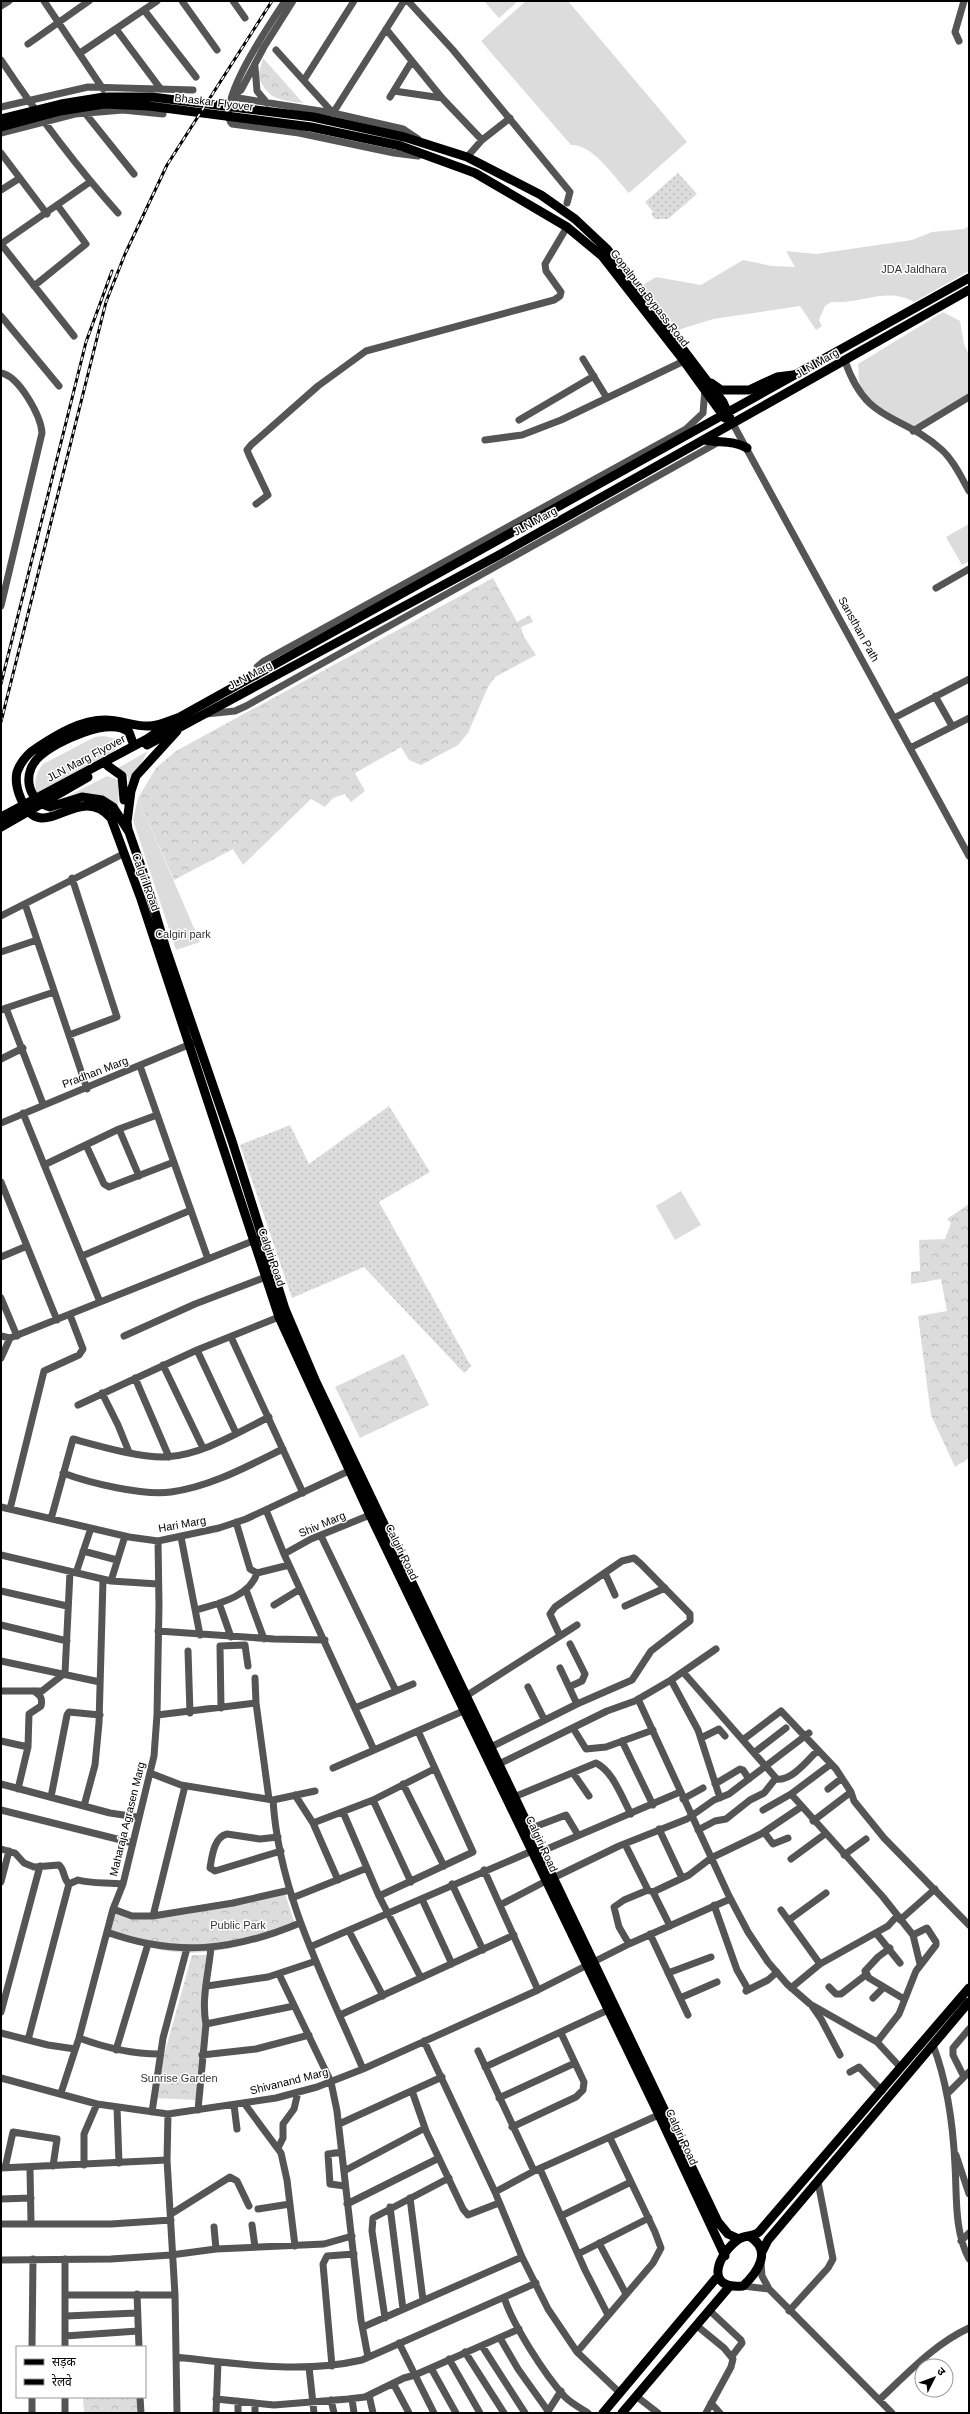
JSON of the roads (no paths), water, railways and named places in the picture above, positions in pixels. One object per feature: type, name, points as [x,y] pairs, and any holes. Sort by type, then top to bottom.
[{"type":"main road","name":"Bhaskar Flyover","points":[[1,119],[61,104],[104,97],[152,98],[313,117],[422,142]]},
{"type":"main road","name":"Bhaskar Flyover","points":[[1,127],[60,111],[104,104],[149,106],[311,127],[401,146],[423,153]]},
{"type":"main road","name":"Gopalpura Bypass Road","points":[[422,142],[467,157],[541,195],[575,219],[604,252],[705,378],[723,402],[725,414]]},
{"type":"main road","name":"Gopalpura Bypass Road","points":[[423,153],[475,173],[567,227],[604,252],[725,414]]},
{"type":"main road","name":"JLN Marg","points":[[180,717],[256,676],[510,530],[583,492],[966,280]]},
{"type":"main road","name":"JLN Marg","points":[[108,766],[202,714],[644,478],[705,440],[969,290]]},
{"type":"main road","points":[[705,378],[721,390],[749,390],[777,377],[798,374]]},
{"type":"main road","points":[[725,414],[731,425]]},
{"type":"main road","points":[[705,440],[717,443],[734,442],[746,448]]},
{"type":"main road","points":[[583,492],[605,474]]},
{"type":"main road","name":"JLN Marg Flyover","points":[[1,827],[180,717]]},
{"type":"main road","name":"Calgiri Road","points":[[180,717],[152,726],[136,725],[119,720],[86,723],[67,731],[30,752],[19,766],[16,779],[18,791],[25,808],[31,815],[38,819],[52,816],[73,807],[90,806],[103,809],[111,818],[123,854],[141,899],[174,1004],[279,1317],[466,1696],[468,1708],[491,1747],[529,1828],[536,1851]]},
{"type":"main road","points":[[129,832],[113,807],[95,798],[82,797],[58,806],[44,805],[32,795],[28,784],[34,764],[40,756],[59,745],[97,728],[116,726],[126,729],[131,735],[134,746]]},
{"type":"main road","points":[[129,832],[127,822],[131,790],[136,776],[180,727]]},
{"type":"main road","points":[[108,766],[122,776],[124,782],[125,798],[115,830]]},
{"type":"main road","name":"JLN Marg Flyover","points":[[1,818],[98,768],[108,766]]},
{"type":"main road","name":"Calgiri Road","points":[[129,832],[183,1001],[232,1141],[285,1309],[353,1469],[370,1515],[468,1708],[662,2113],[725,2256]]},
{"type":"main road","points":[[174,1004],[183,1001]]},
{"type":"main road","name":"Calgiri Road","points":[[590,1964],[608,2010],[718,2222],[728,2234],[738,2239]]},
{"type":"main road","points":[[750,2236],[760,2244],[762,2252],[761,2263],[743,2286],[729,2287],[723,2284],[718,2276],[717,2268],[738,2239],[759,2232],[882,2091],[969,1988]]},
{"type":"main road","points":[[762,2252],[768,2240],[969,2002]]},
{"type":"main road","points":[[604,2413],[718,2276]]},
{"type":"main road","points":[[622,2413],[729,2287]]},
{"type":"street","points":[[1,6],[9,1]]},
{"type":"street","points":[[44,1],[102,87],[105,112]]},
{"type":"street","points":[[28,44],[89,1]]},
{"type":"street","points":[[80,54],[157,1]]},
{"type":"street","points":[[182,1],[217,50]]},
{"type":"street","points":[[233,1],[245,18]]},
{"type":"street","points":[[284,1],[234,88],[227,113],[232,124],[310,135],[394,153],[418,156],[423,153]]},
{"type":"street","points":[[232,97],[241,90],[293,1]]},
{"type":"street","points":[[304,80],[354,1]]},
{"type":"street","points":[[333,113],[404,1]]},
{"type":"street","points":[[408,1],[453,50],[570,192],[566,203]]},
{"type":"street","points":[[959,41],[955,32],[964,1]]},
{"type":"street","points":[[144,10],[196,77]]},
{"type":"street","points":[[116,29],[160,88]]},
{"type":"street","points":[[386,29],[442,98],[482,140]]},
{"type":"street","points":[[276,50],[333,113]]},
{"type":"street","points":[[1,60],[44,122],[90,182],[118,213]]},
{"type":"street","points":[[412,61],[392,94],[442,98]]},
{"type":"street","points":[[256,63],[255,84],[260,95],[267,103]]},
{"type":"street","points":[[1,107],[88,87],[193,90]]},
{"type":"street","points":[[232,97],[333,113],[403,130],[422,142]]},
{"type":"street","points":[[1,133],[85,113],[122,110],[163,114]]},
{"type":"street","points":[[85,113],[134,174]]},
{"type":"street","points":[[467,157],[482,140],[510,118]]},
{"type":"street","points":[[1,153],[48,214]]},
{"type":"street","points":[[1,190],[20,178]]},
{"type":"street","points":[[74,336],[1,244],[48,214],[90,182]]},
{"type":"street","points":[[34,286],[86,244],[58,206]]},
{"type":"street","points":[[256,504],[268,494],[249,456],[247,450],[251,445],[318,386],[366,351],[554,300],[561,292],[546,272],[545,264],[567,227]]},
{"type":"street","points":[[1,316],[59,386]]},
{"type":"street","points":[[583,359],[607,398]]},
{"type":"street","points":[[485,440],[522,435],[607,398],[684,361]]},
{"type":"street","points":[[845,361],[857,390],[869,405],[886,417],[913,430],[941,450],[952,460],[969,491]]},
{"type":"street","points":[[1,373],[9,376],[31,403],[39,415],[42,433],[1,606]]},
{"type":"street","points":[[519,420],[594,376]]},
{"type":"street","points":[[510,530],[605,474],[686,429],[698,420],[703,413],[705,389]]},
{"type":"street","points":[[913,430],[969,397]]},
{"type":"street","name":"Sansthan Path","points":[[731,425],[741,437],[969,856]]},
{"type":"street","points":[[202,714],[228,712],[246,706],[471,582],[644,478],[717,443]]},
{"type":"street","points":[[936,588],[969,569]]},
{"type":"street","points":[[894,718],[969,679]]},
{"type":"street","points":[[935,696],[952,726]]},
{"type":"street","points":[[910,748],[969,718]]},
{"type":"street","points":[[1,916],[72,878],[123,854]]},
{"type":"street","points":[[69,1035],[117,1016],[72,878]]},
{"type":"street","points":[[25,904],[87,1089]]},
{"type":"street","points":[[1,952],[37,940]]},
{"type":"street","points":[[43,1104],[23,1048],[3,1009],[54,992]]},
{"type":"street","name":"Pradhan Marg","points":[[1,1123],[43,1104],[87,1089],[197,1041]]},
{"type":"street","points":[[1,1058],[23,1048]]},
{"type":"street","points":[[140,1066],[208,1259]]},
{"type":"street","points":[[23,1113],[100,1302]]},
{"type":"street","points":[[44,1165],[119,1129],[157,1115]]},
{"type":"street","points":[[119,1129],[139,1176]]},
{"type":"street","points":[[86,1145],[104,1184],[109,1187],[174,1162]]},
{"type":"street","points":[[1,1182],[56,1320]]},
{"type":"street","points":[[82,1256],[191,1210]]},
{"type":"street","points":[[1,1336],[13,1337],[263,1237]]},
{"type":"street","points":[[1,1257],[27,1246]]},
{"type":"street","points":[[124,1336],[195,1304],[266,1277]]},
{"type":"street","points":[[1,1298],[13,1337],[1,1358]]},
{"type":"street","points":[[10,1509],[44,1371],[79,1355],[83,1349],[70,1315]]},
{"type":"street","points":[[78,1405],[197,1350],[279,1317]]},
{"type":"street","points":[[231,1337],[303,1493]]},
{"type":"street","points":[[197,1350],[236,1433]]},
{"type":"street","points":[[163,1365],[203,1448]]},
{"type":"street","points":[[135,1378],[170,1457]]},
{"type":"street","points":[[102,1393],[118,1425],[129,1452]]},
{"type":"street","points":[[52,1519],[73,1439],[146,1456],[170,1457],[203,1448],[269,1417]]},
{"type":"street","points":[[63,1473],[115,1486],[170,1492],[207,1483],[283,1448]]},
{"type":"street","name":"Hari Marg","points":[[1,1507],[125,1536],[158,1540],[181,1537],[236,1522],[266,1510],[353,1469]]},
{"type":"street","points":[[266,1510],[284,1554],[325,1640],[374,1750]]},
{"type":"street","name":"Shiv Marg","points":[[284,1554],[370,1515]]},
{"type":"street","points":[[236,1522],[245,1560],[250,1569],[257,1573],[289,1565]]},
{"type":"street","points":[[1,1691],[42,1691],[51,1686],[62,1674],[65,1673],[67,1665],[67,1606],[73,1573],[84,1551],[91,1528]]},
{"type":"street","points":[[84,1806],[95,1765],[100,1715],[100,1682],[107,1580],[117,1560],[125,1536]]},
{"type":"street","points":[[321,1536],[396,1691]]},
{"type":"street","points":[[181,1537],[200,1635]]},
{"type":"street","name":"Maharaja Agrasen Marg","points":[[61,2093],[79,2038],[113,1909],[123,1884],[133,1843],[137,1817],[145,1797],[150,1773],[156,1736],[157,1715],[158,1540]]},
{"type":"street","points":[[84,1551],[117,1560]]},
{"type":"street","points":[[1,1555],[107,1580],[158,1584]]},
{"type":"street","points":[[491,1747],[577,1704],[632,1680],[651,1651],[690,1621],[690,1614],[634,1558],[622,1561],[555,1607],[550,1614],[560,1636]]},
{"type":"street","points":[[196,1610],[218,1603],[250,1588],[257,1573]]},
{"type":"street","points":[[605,1573],[615,1595]]},
{"type":"street","points":[[625,1606],[665,1588]]},
{"type":"street","points":[[274,1604],[300,1589]]},
{"type":"street","points":[[246,1590],[264,1639]]},
{"type":"street","points":[[1,1591],[67,1606]]},
{"type":"street","points":[[218,1603],[231,1637]]},
{"type":"street","points":[[1,1625],[67,1641]]},
{"type":"street","points":[[466,1696],[577,1625]]},
{"type":"street","points":[[158,1631],[264,1639],[325,1640]]},
{"type":"street","points":[[569,1687],[582,1681],[585,1674],[570,1644]]},
{"type":"street","points":[[221,1708],[220,1646],[245,1645],[248,1666]]},
{"type":"street","points":[[499,1764],[573,1728],[638,1699],[671,1680],[716,1649]]},
{"type":"street","points":[[188,1651],[190,1713]]},
{"type":"street","points":[[1,1661],[100,1682]]},
{"type":"street","points":[[560,1668],[577,1704]]},
{"type":"street","points":[[682,1672],[768,1766],[776,1779]]},
{"type":"street","points":[[255,1678],[256,1703],[271,1799],[292,1898],[310,1947],[364,2069]]},
{"type":"street","points":[[671,1680],[701,1738],[720,1798]]},
{"type":"street","points":[[356,1708],[414,1684]]},
{"type":"street","points":[[528,1686],[544,1720]]},
{"type":"street","points":[[18,1789],[28,1747],[29,1714],[41,1706],[42,1700],[40,1695],[33,1691]]},
{"type":"street","points":[[638,1699],[711,1858],[748,1932],[777,1972],[791,1988],[810,2004],[877,2042],[901,2068]]},
{"type":"street","points":[[157,1715],[190,1713],[256,1703]]},
{"type":"street","points":[[333,1768],[468,1708]]},
{"type":"street","points":[[744,1739],[781,1711],[808,1734],[818,1750],[842,1778],[851,1792],[854,1801],[884,1838],[969,1925]]},
{"type":"street","points":[[51,1797],[67,1715],[69,1712],[79,1712],[100,1715]]},
{"type":"street","points":[[573,1728],[586,1749],[606,1747],[653,1730]]},
{"type":"street","points":[[755,1752],[786,1728]]},
{"type":"street","points":[[701,1738],[716,1729],[719,1729],[725,1736]]},
{"type":"street","points":[[379,1896],[473,1852],[418,1731]]},
{"type":"street","points":[[500,1905],[625,1844],[691,1815],[729,1794],[768,1766],[808,1734]]},
{"type":"street","points":[[1,1741],[28,1747]]},
{"type":"street","points":[[622,1741],[653,1805]]},
{"type":"street","points":[[698,1830],[716,1822],[726,1820],[750,1800],[764,1792],[776,1779],[784,1779],[792,1775],[818,1750]]},
{"type":"street","points":[[514,1797],[596,1763],[602,1766],[614,1782],[631,1814]]},
{"type":"street","points":[[762,1810],[791,1794],[831,1764]]},
{"type":"street","points":[[313,1823],[373,1800],[434,1769]]},
{"type":"street","points":[[715,1784],[740,1769],[743,1770],[749,1779]]},
{"type":"street","points":[[150,1773],[185,1786],[271,1799],[295,1796],[315,1791]]},
{"type":"street","points":[[573,1773],[589,1796]]},
{"type":"street","points":[[828,1790],[842,1778]]},
{"type":"street","points":[[1,1784],[84,1806],[137,1817]]},
{"type":"street","points":[[403,1784],[444,1866]]},
{"type":"street","points":[[153,1916],[185,1786]]},
{"type":"street","points":[[310,1947],[388,1915],[484,1870],[578,1836],[653,1805],[703,1788]]},
{"type":"street","points":[[814,1821],[851,1792]]},
{"type":"street","points":[[791,1794],[825,1834],[883,1897],[913,1935],[920,1964]]},
{"type":"street","points":[[295,1796],[313,1823],[338,1880]]},
{"type":"street","points":[[373,1800],[411,1882]]},
{"type":"street","points":[[629,1944],[619,1927],[614,1907],[624,1900],[682,1878],[711,1858],[764,1832],[801,1807]]},
{"type":"street","points":[[1,1810],[133,1843]]},
{"type":"street","points":[[343,1812],[379,1896],[421,1978]]},
{"type":"street","points":[[529,1828],[566,1815],[578,1836]]},
{"type":"street","points":[[659,1829],[682,1878]]},
{"type":"street","points":[[764,1832],[773,1844],[788,1838]]},
{"type":"street","points":[[278,1837],[260,1839],[227,1834],[222,1835],[217,1841],[210,1868],[215,1871],[225,1870],[281,1851]]},
{"type":"street","points":[[791,1859],[825,1834]]},
{"type":"street","points":[[844,1855],[866,1839]]},
{"type":"street","points":[[625,1844],[670,1926]]},
{"type":"street","points":[[1,1849],[18,1855],[24,1863],[34,1867],[59,1865],[63,1869],[65,1878],[70,1884]]},
{"type":"street","points":[[1,1882],[10,1851]]},
{"type":"street","points":[[1,2012],[40,1866]]},
{"type":"street","points":[[292,1898],[366,1868]]},
{"type":"street","points":[[484,1870],[538,1990]]},
{"type":"street","points":[[28,2040],[70,1884],[78,1880],[89,1883],[98,1881],[123,1884]]},
{"type":"street","points":[[452,1884],[483,1950]]},
{"type":"street","points":[[791,1988],[820,1964],[888,1926],[935,1889]]},
{"type":"street","points":[[113,1909],[132,1916],[153,1916],[233,1903],[290,1890]]},
{"type":"street","points":[[789,1920],[826,1893]]},
{"type":"street","name":"Shivanand Marg","points":[[1,2078],[61,2093],[97,2104],[168,2114],[234,2105],[298,2092],[331,2082],[364,2069],[538,1990],[629,1944],[730,1898]]},
{"type":"street","points":[[422,1899],[452,1964]]},
{"type":"street","points":[[714,1906],[737,1970],[747,1990],[768,1980],[777,1972]]},
{"type":"street","points":[[781,1910],[820,1964]]},
{"type":"street","points":[[108,1932],[148,1944],[163,1947],[187,1948],[211,1946],[269,1936],[300,1922]]},
{"type":"street","points":[[877,2042],[899,2014],[920,1964],[934,1948],[936,1942],[927,1928],[913,1935]]},
{"type":"street","points":[[349,1931],[383,1996]]},
{"type":"street","points":[[876,1933],[890,1948],[900,1962]]},
{"type":"street","points":[[650,1934],[688,2015]]},
{"type":"street","points":[[340,2015],[514,1935]]},
{"type":"street","points":[[116,2050],[148,1944]]},
{"type":"street","points":[[198,2110],[206,2024],[204,1994],[207,1986],[211,1946]]},
{"type":"street","points":[[152,2112],[160,2054],[187,1948]]},
{"type":"street","points":[[890,1948],[865,1971],[868,1978],[904,1999]]},
{"type":"street","points":[[668,1973],[711,1957]]},
{"type":"street","points":[[207,1986],[224,1985],[279,1974],[316,1961]]},
{"type":"street","points":[[279,1974],[331,2082],[339,2124],[345,2186],[368,2357]]},
{"type":"street","points":[[829,1987],[836,1994],[841,1994],[867,1974]]},
{"type":"street","points":[[680,1998],[718,1982]]},
{"type":"street","points":[[873,1998],[884,1988]]},
{"type":"street","points":[[810,2004],[822,2019],[840,2055]]},
{"type":"street","points":[[206,2024],[294,2006]]},
{"type":"street","points":[[485,2067],[608,2010]]},
{"type":"street","points":[[948,2093],[967,2075],[953,2055],[953,2048],[969,2029]]},
{"type":"street","points":[[1,2033],[75,2049]]},
{"type":"street","points":[[512,2127],[576,2097],[583,2090],[584,2082],[560,2033]]},
{"type":"street","points":[[202,2055],[241,2052],[309,2035]]},
{"type":"street","points":[[79,2038],[116,2050],[136,2054],[160,2054]]},
{"type":"street","points":[[424,2041],[495,2192],[522,2257],[561,2330],[577,2352],[620,2392]]},
{"type":"street","points":[[933,2045],[948,2093],[954,2148],[958,2223],[961,2241],[969,2259]]},
{"type":"street","points":[[478,2051],[512,2127],[561,2216],[608,2315]]},
{"type":"street","points":[[499,2098],[575,2063]]},
{"type":"street","points":[[850,2072],[859,2066],[882,2091]]},
{"type":"street","points":[[339,2124],[442,2077]]},
{"type":"street","points":[[278,2148],[283,2138],[283,2124],[292,2114],[298,2092]]},
{"type":"street","points":[[412,2092],[425,2128],[463,2209],[468,2215],[499,2203]]},
{"type":"street","points":[[244,2103],[278,2148],[287,2180],[295,2246]]},
{"type":"street","points":[[84,2165],[84,2134],[97,2104]]},
{"type":"street","points":[[234,2105],[237,2129]]},
{"type":"street","points":[[117,2107],[119,2163]]},
{"type":"street","points":[[495,2192],[537,2170],[662,2113]]},
{"type":"street","points":[[168,2114],[167,2160],[171,2217],[171,2255],[175,2295],[177,2413]]},
{"type":"street","points":[[344,2171],[425,2128]]},
{"type":"street","points":[[52,2166],[57,2139],[13,2132],[3,2168],[30,2168],[167,2160]]},
{"type":"street","points":[[577,2352],[653,2262],[661,2248],[649,2218],[610,2138]]},
{"type":"street","points":[[954,2148],[964,2174],[969,2194]]},
{"type":"street","points":[[342,2152],[328,2154],[329,2180],[330,2184],[334,2186],[345,2186]]},
{"type":"street","points":[[348,2204],[440,2158]]},
{"type":"street","points":[[30,2168],[31,2224]]},
{"type":"street","points":[[1,2224],[110,2224],[171,2217],[230,2177],[237,2181],[249,2206]]},
{"type":"street","points":[[385,2318],[372,2222],[373,2218],[390,2207],[449,2178]]},
{"type":"street","points":[[561,2216],[631,2182]]},
{"type":"street","points":[[789,2311],[828,2268],[833,2260],[818,2182]]},
{"type":"street","points":[[1,2199],[31,2198]]},
{"type":"street","points":[[410,2198],[423,2300]]},
{"type":"street","points":[[258,2209],[290,2204]]},
{"type":"street","points":[[390,2207],[403,2309]]},
{"type":"street","points":[[578,2254],[649,2218]]},
{"type":"street","points":[[252,2225],[255,2247]]},
{"type":"street","points":[[214,2227],[216,2249]]},
{"type":"street","points":[[961,2241],[969,2233]]},
{"type":"street","points":[[1,2260],[171,2255],[216,2249],[324,2244],[352,2236]]},
{"type":"street","points":[[599,2243],[626,2294]]},
{"type":"street","points":[[332,2366],[323,2264],[327,2256],[354,2254]]},
{"type":"street","points":[[363,2327],[522,2257]]},
{"type":"street","points":[[32,2346],[33,2259]]},
{"type":"street","points":[[65,2259],[66,2346]]},
{"type":"street","points":[[761,2263],[762,2276],[769,2289],[789,2311],[892,2413]]},
{"type":"street","points":[[176,2357],[218,2362],[309,2367],[332,2366],[368,2357],[504,2296],[536,2284]]},
{"type":"street","points":[[743,2286],[769,2289]]},
{"type":"street","points":[[137,2294],[139,2346]]},
{"type":"street","points":[[66,2295],[175,2295]]},
{"type":"street","points":[[504,2296],[508,2310],[519,2329],[561,2391],[588,2413]]},
{"type":"street","points":[[706,2413],[731,2367],[732,2356],[742,2343],[741,2340],[709,2310]]},
{"type":"street","points":[[66,2316],[138,2313]]},
{"type":"street","points":[[696,2325],[732,2356]]},
{"type":"street","points":[[879,2400],[923,2359],[955,2335],[969,2328]]},
{"type":"street","points":[[216,2399],[275,2405],[352,2399],[369,2395],[393,2383],[415,2375],[519,2329]]},
{"type":"street","points":[[66,2336],[138,2331]]},
{"type":"street","points":[[500,2338],[518,2369],[547,2412],[561,2391]]},
{"type":"street","points":[[399,2343],[434,2413]]},
{"type":"street","points":[[482,2346],[525,2413]]},
{"type":"street","points":[[465,2352],[504,2413]]},
{"type":"street","points":[[449,2359],[480,2413]]},
{"type":"street","points":[[216,2413],[218,2362]]},
{"type":"street","points":[[309,2367],[314,2413]]},
{"type":"street","points":[[431,2368],[456,2413]]},
{"type":"street","points":[[393,2383],[409,2413]]},
{"type":"street","points":[[369,2395],[372,2413]]},
{"type":"street","points":[[636,2396],[658,2413]]},
{"type":"street","points":[[32,2398],[32,2413]]},
{"type":"street","points":[[65,2398],[65,2413]]},
{"type":"street","points":[[140,2398],[141,2413]]},
{"type":"street","points":[[352,2399],[354,2413]]},
{"type":"street","points":[[331,2400],[334,2413]]},
{"type":"street","points":[[238,2401],[238,2413]]},
{"type":"street","points":[[255,2403],[255,2413]]},
{"type":"street","points":[[294,2404],[294,2413]]},
{"type":"street","points":[[711,2404],[720,2413]]},
{"type":"street","points":[[275,2405],[275,2413]]},
{"type":"railway","points":[[1,722],[106,302],[125,254],[167,165],[272,1]]},
{"type":"railway","points":[[1,684],[86,342],[112,271]]},
{"type":"park label","name":"JDA Jaldhara","points":[[914,269]]},
{"type":"park label","name":"Calgiri park","points":[[183,934]]},
{"type":"park label","name":"Public Park","points":[[238,1925]]},
{"type":"park label","name":"Sunrise Garden","points":[[179,2078]]}]
